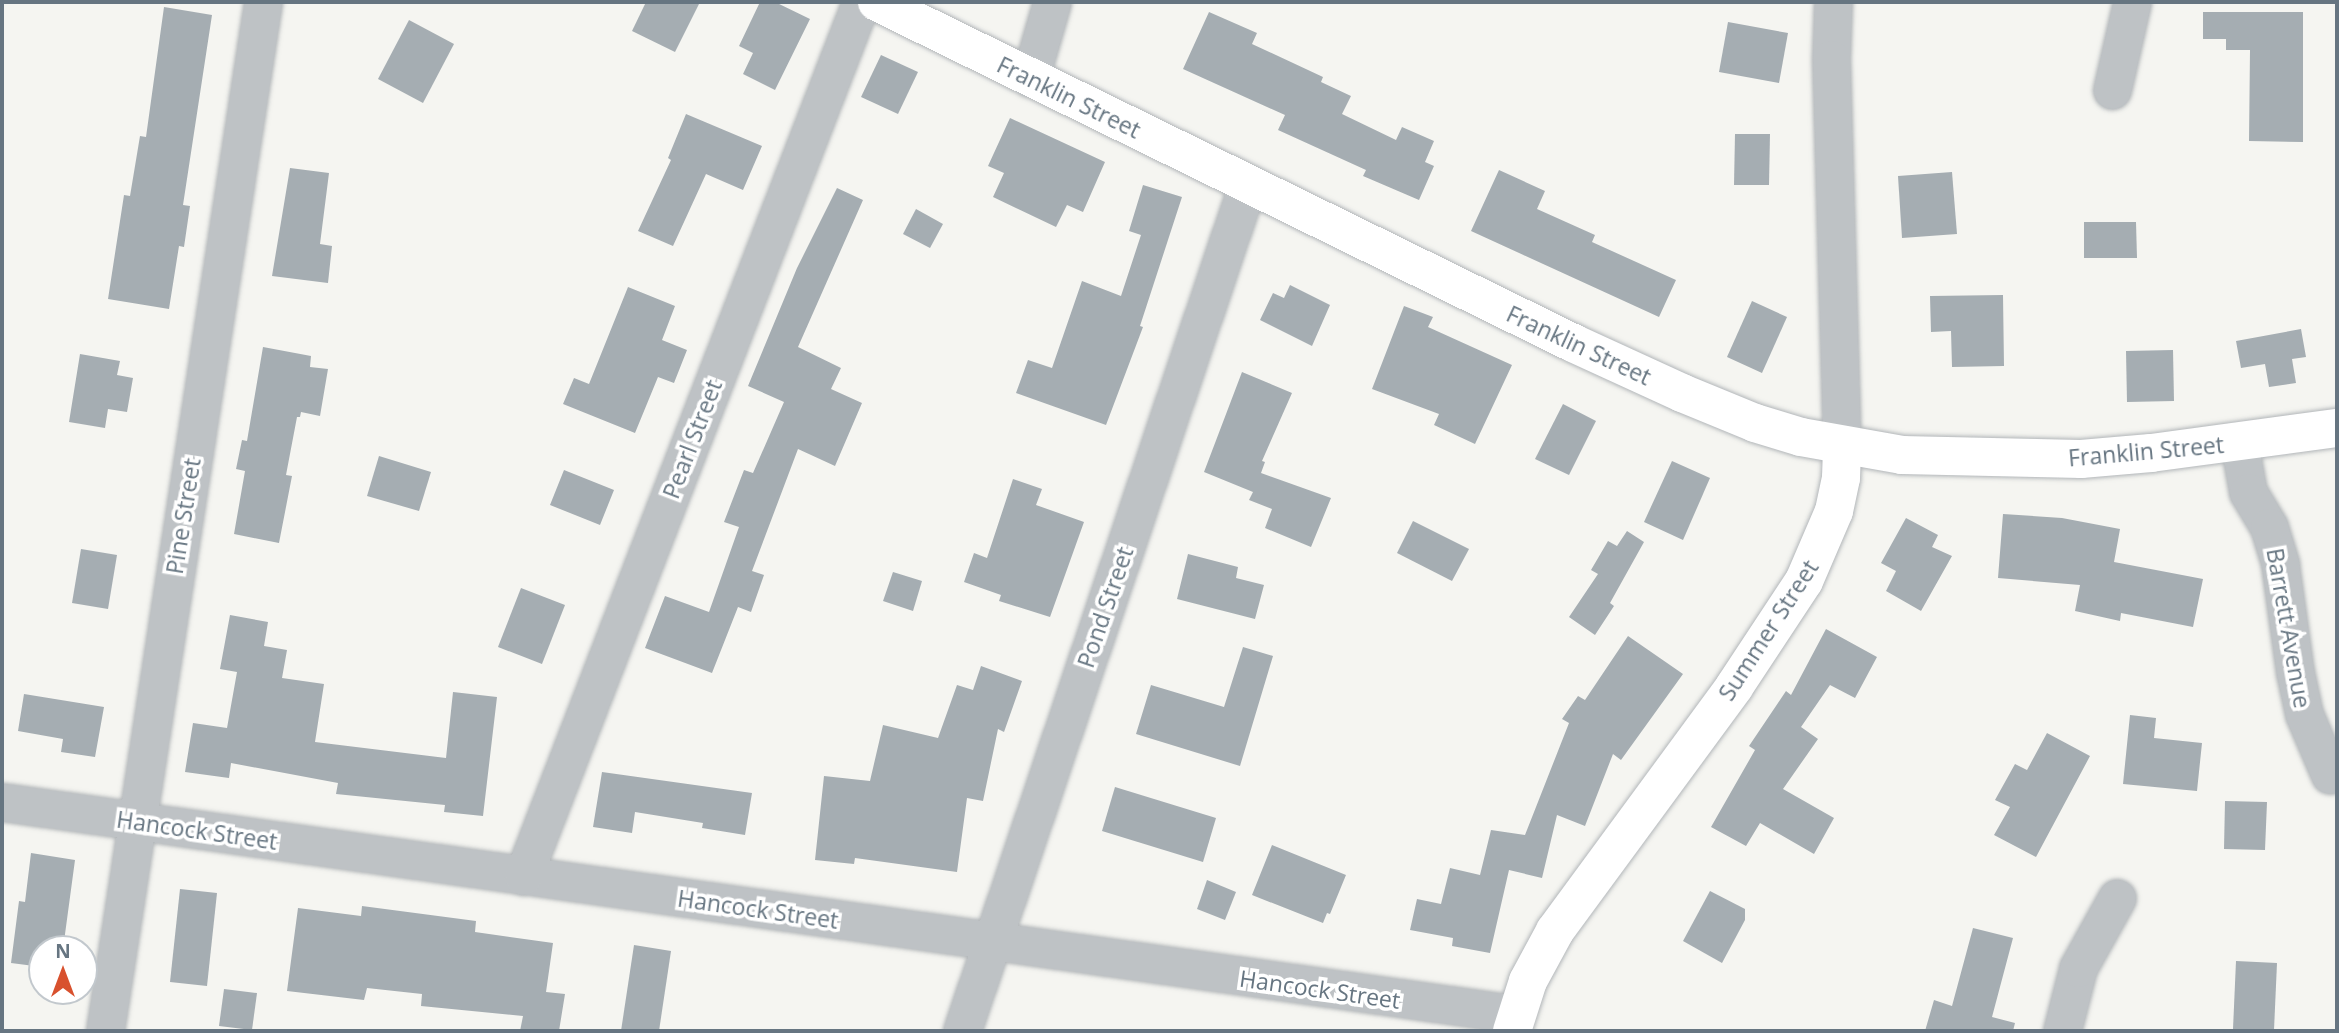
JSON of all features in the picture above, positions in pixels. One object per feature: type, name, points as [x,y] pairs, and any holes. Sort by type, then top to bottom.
[{"type":"main road","name":"Franklin Street","points":[[877,2],[1528,322],[1682,393],[1755,423],[1842,446],[1912,455],[2021,459],[2151,453],[2337,428]]},
{"type":"main road","name":"Summer Street","points":[[1513,1023],[1528,981],[1555,931],[1613,848],[1734,687],[1794,599],[1820,548],[1834,511],[1841,478],[1842,446]]},
{"type":"street","name":"Pine Street","points":[[105,1031],[135,821],[263,2]]},
{"type":"street","name":"Pearl Street","points":[[523,876],[861,2]]},
{"type":"street","points":[[1030,78],[1052,2]]},
{"type":"street","name":"Summer Street","points":[[1832,2],[1831,59],[1842,446]]},
{"type":"street","points":[[2112,90],[2132,2]]},
{"type":"street","name":"Pond Street","points":[[962,1031],[1248,183]]},
{"type":"street","name":"Barrett Avenue","points":[[2239,442],[2248,492],[2269,527],[2280,564],[2295,672],[2304,714],[2330,775]]},
{"type":"street","name":"Hancock Street","points":[[2,802],[992,942],[1513,1023]]},
{"type":"street","points":[[2062,1031],[2078,968],[2117,898]]},
{"type":"building","points":[[646,2],[700,2],[675,52],[632,31]]},
{"type":"building","points":[[760,2],[775,2],[810,19],[775,90],[743,74],[753,53],[739,46]]},
{"type":"building","points":[[164,7],[212,15],[183,205],[190,206],[184,247],[179,246],[169,309],[108,299],[124,195],[130,196],[140,136],[146,137]]},
{"type":"building","points":[[1209,12],[1257,33],[1252,44],[1323,77],[1321,82],[1351,96],[1342,114],[1396,140],[1402,127],[1434,141],[1425,162],[1434,166],[1419,200],[1363,176],[1366,170],[1278,130],[1285,115],[1183,69]]},
{"type":"building","points":[[2203,12],[2303,12],[2303,142],[2249,141],[2250,50],[2226,50],[2226,39],[2203,39]]},
{"type":"building","points":[[409,20],[454,44],[423,103],[378,79]]},
{"type":"building","points":[[1728,22],[1788,33],[1779,83],[1719,72]]},
{"type":"building","points":[[881,55],[918,72],[898,114],[861,97]]},
{"type":"building","points":[[686,114],[762,146],[743,190],[706,174],[673,246],[638,231],[671,160],[668,158]]},
{"type":"building","points":[[1010,118],[1105,162],[1083,212],[1067,205],[1056,227],[993,197],[1004,173],[988,166]]},
{"type":"building","points":[[1735,134],[1770,134],[1769,185],[1734,185]]},
{"type":"building","points":[[290,168],[329,173],[320,244],[332,246],[328,283],[272,276]]},
{"type":"building","points":[[1499,170],[1545,191],[1537,209],[1595,235],[1592,242],[1676,280],[1659,317],[1471,231]]},
{"type":"building","points":[[1952,172],[1957,234],[1902,238],[1898,176]]},
{"type":"building","points":[[1143,185],[1182,197],[1140,326],[1143,327],[1106,425],[1016,393],[1028,360],[1052,368],[1082,281],[1121,296],[1141,235],[1129,231]]},
{"type":"building","points":[[837,188],[863,200],[798,347],[841,368],[831,389],[862,403],[835,466],[798,449],[752,571],[764,575],[751,612],[738,607],[712,673],[645,648],[665,596],[709,612],[739,527],[724,522],[744,470],[753,473],[784,402],[748,386],[797,268]]},
{"type":"building","points":[[916,209],[943,224],[930,248],[903,234]]},
{"type":"building","points":[[2084,222],[2136,222],[2137,258],[2084,258]]},
{"type":"building","points":[[1290,285],[1330,305],[1312,346],[1260,320],[1273,293],[1284,298]]},
{"type":"building","points":[[628,287],[675,306],[662,340],[687,350],[674,383],[658,377],[635,433],[563,404],[574,378],[589,384]]},
{"type":"building","points":[[2003,295],[2004,366],[1952,367],[1951,331],[1931,332],[1930,296]]},
{"type":"building","points":[[1752,301],[1787,317],[1762,373],[1727,357]]},
{"type":"building","points":[[1404,306],[1433,317],[1428,327],[1512,365],[1475,444],[1434,425],[1439,414],[1372,389]]},
{"type":"building","points":[[2301,329],[2306,357],[2292,359],[2296,383],[2269,387],[2265,364],[2241,368],[2236,341]]},
{"type":"building","points":[[263,347],[311,356],[310,367],[328,369],[320,416],[301,412],[300,417],[297,417],[286,475],[292,476],[279,543],[234,534],[245,471],[236,469],[242,440],[247,441]]},
{"type":"building","points":[[2173,350],[2174,401],[2127,402],[2126,351]]},
{"type":"building","points":[[80,354],[120,361],[117,375],[133,378],[127,412],[108,409],[105,428],[69,422]]},
{"type":"building","points":[[1242,372],[1292,393],[1262,461],[1265,462],[1261,473],[1331,498],[1311,547],[1265,528],[1272,509],[1249,500],[1253,492],[1204,472]]},
{"type":"building","points":[[1563,404],[1596,421],[1569,475],[1535,459]]},
{"type":"building","points":[[379,456],[431,472],[419,511],[367,496]]},
{"type":"building","points":[[1672,461],[1710,478],[1683,540],[1644,522]]},
{"type":"building","points":[[564,470],[614,490],[600,525],[550,505]]},
{"type":"building","points":[[1013,479],[1042,489],[1036,505],[1084,522],[1050,617],[999,601],[1001,595],[964,582],[974,553],[987,558]]},
{"type":"building","points":[[2003,514],[2062,518],[2120,529],[2114,562],[2203,579],[2193,627],[2121,613],[2120,621],[2075,611],[2080,585],[1998,578]]},
{"type":"building","points":[[1906,518],[1938,535],[1932,547],[1952,556],[1921,611],[1886,591],[1896,571],[1881,563]]},
{"type":"building","points":[[1413,521],[1469,549],[1452,581],[1397,553]]},
{"type":"building","points":[[1627,531],[1644,542],[1610,603],[1614,606],[1595,635],[1569,617],[1598,574],[1591,570],[1608,541],[1617,546]]},
{"type":"building","points":[[81,549],[117,555],[108,609],[72,603]]},
{"type":"building","points":[[1188,554],[1238,567],[1236,578],[1264,585],[1255,619],[1177,599]]},
{"type":"building","points":[[893,572],[922,581],[913,611],[883,601]]},
{"type":"building","points":[[521,588],[565,605],[542,664],[498,647]]},
{"type":"building","points":[[230,615],[268,622],[264,646],[287,650],[282,678],[324,684],[315,742],[446,758],[453,692],[497,697],[483,816],[444,812],[445,805],[336,794],[338,783],[231,763],[229,778],[185,772],[193,723],[227,728],[237,672],[220,669]]},
{"type":"building","points":[[1826,629],[1877,657],[1855,698],[1830,685],[1801,727],[1818,739],[1783,789],[1834,818],[1814,854],[1760,823],[1746,846],[1711,827],[1755,750],[1749,746],[1786,691],[1791,695]]},
{"type":"building","points":[[1628,636],[1683,674],[1621,760],[1613,754],[1585,826],[1557,815],[1542,878],[1509,870],[1490,953],[1452,946],[1453,938],[1410,930],[1417,899],[1441,904],[1450,868],[1480,875],[1491,830],[1525,835],[1569,723],[1562,719],[1578,696],[1585,700]]},
{"type":"building","points":[[1243,647],[1273,656],[1240,766],[1136,734],[1151,685],[1224,707]]},
{"type":"building","points":[[981,666],[1022,681],[1004,732],[998,729],[983,801],[967,798],[957,872],[855,858],[854,864],[815,860],[824,776],[870,781],[883,725],[938,738],[957,685],[973,690]]},
{"type":"building","points":[[24,694],[104,707],[95,757],[61,752],[63,739],[18,731]]},
{"type":"building","points":[[2130,715],[2156,718],[2154,738],[2202,743],[2197,791],[2123,784]]},
{"type":"building","points":[[2047,733],[2090,756],[2036,857],[1994,835],[2010,807],[1995,800],[2015,764],[2027,770]]},
{"type":"building","points":[[602,772],[752,793],[745,835],[702,828],[703,823],[635,812],[632,833],[593,827]]},
{"type":"building","points":[[1115,787],[1216,818],[1203,862],[1102,831]]},
{"type":"building","points":[[2225,801],[2267,802],[2265,850],[2224,849]]},
{"type":"building","points":[[1272,845],[1346,875],[1330,914],[1327,913],[1323,923],[1252,895]]},
{"type":"building","points":[[31,853],[75,860],[65,935],[28,935],[28,965],[11,963],[19,901],[25,902]]},
{"type":"building","points":[[1207,880],[1236,892],[1225,920],[1197,909]]},
{"type":"building","points":[[180,889],[217,893],[207,986],[170,982]]},
{"type":"building","points":[[1710,891],[1745,909],[1745,920],[1722,963],[1683,941]]},
{"type":"building","points":[[362,906],[476,921],[475,932],[553,943],[546,992],[565,994],[559,1031],[520,1031],[523,1016],[421,1006],[422,994],[367,988],[364,1000],[287,991],[298,908],[361,916]]},
{"type":"building","points":[[1973,928],[2013,938],[1992,1017],[2015,1023],[2013,1031],[1925,1031],[1934,1000],[1952,1006]]},
{"type":"building","points":[[634,945],[671,951],[659,1031],[621,1031]]},
{"type":"building","points":[[2236,961],[2277,963],[2274,1030],[2233,1029]]},
{"type":"building","points":[[224,989],[257,993],[252,1030],[219,1026]]}]
